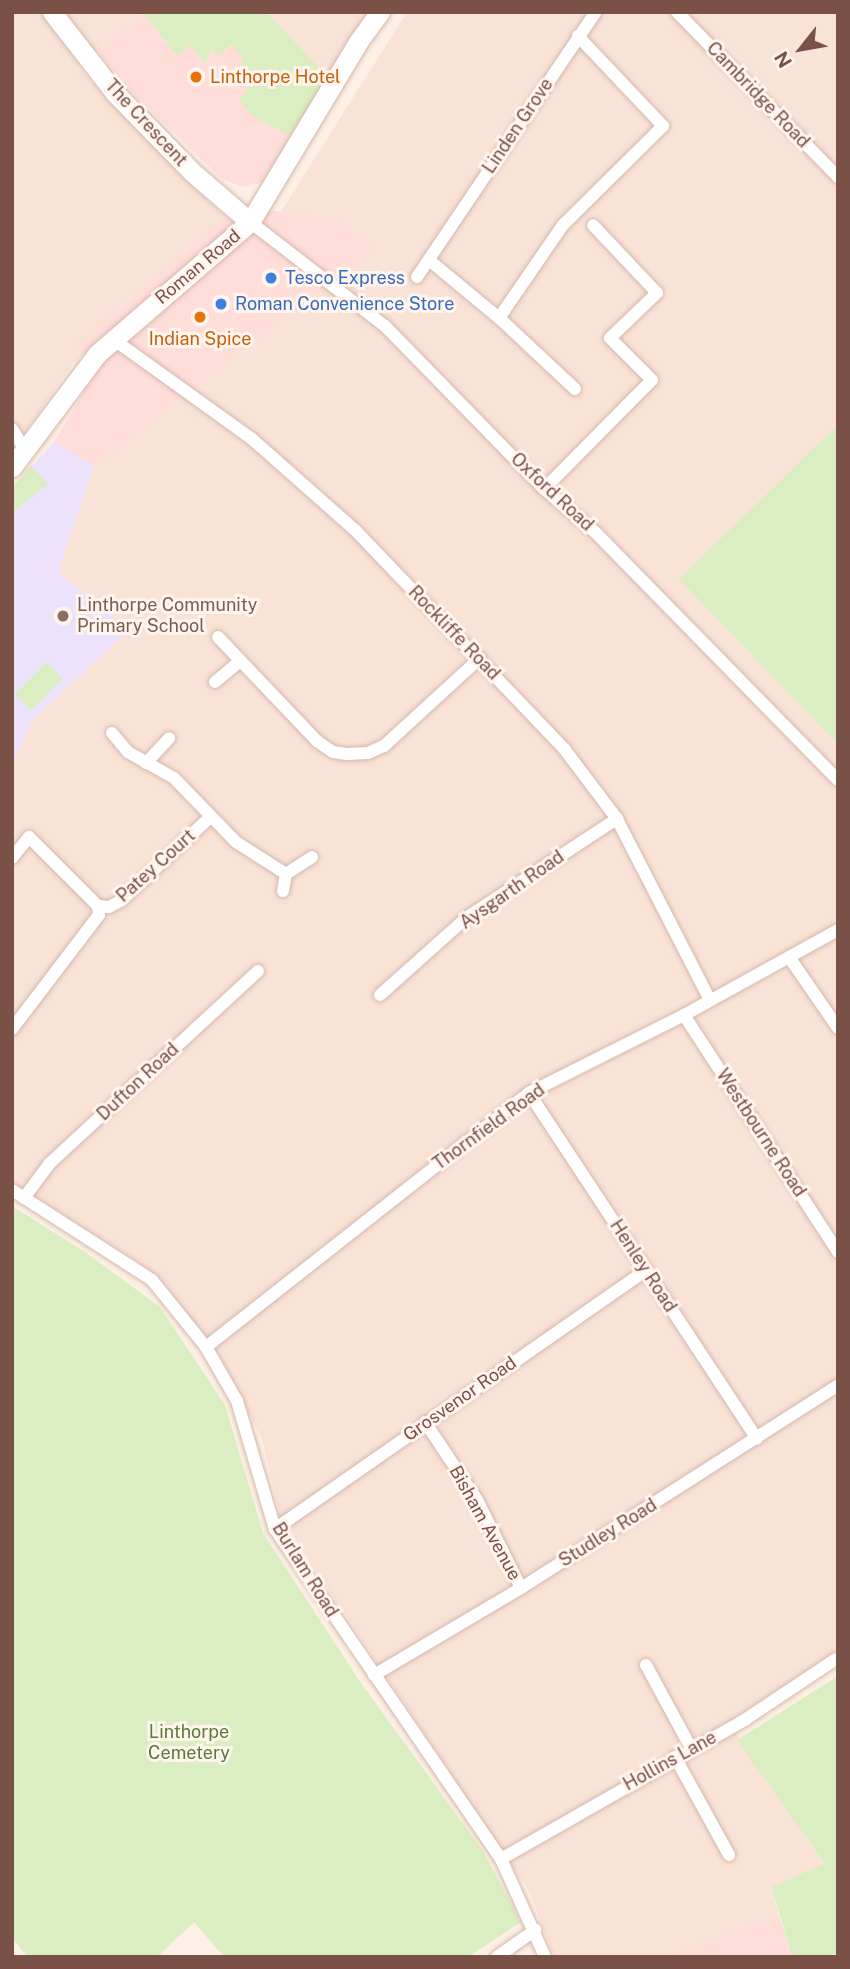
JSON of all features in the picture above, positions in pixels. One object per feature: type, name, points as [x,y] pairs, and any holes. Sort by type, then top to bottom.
[{"type":"street","name":"The Crescent","points":[[52,12],[115,93],[192,172],[250,222]]},
{"type":"street","name":"Roman Road","points":[[12,467],[97,354],[250,222],[358,42],[380,12]]},
{"type":"street","name":"Linden Grove","points":[[417,277],[596,12]]},
{"type":"street","name":"Cambridge Road","points":[[677,12],[838,177]]},
{"type":"street","points":[[499,317],[563,225],[663,126],[578,36]]},
{"type":"street","name":"Oxford Road","points":[[250,222],[385,326],[544,489],[596,533],[838,780]]},
{"type":"street","points":[[544,489],[652,380],[610,338],[657,293],[593,225]]},
{"type":"street","points":[[429,260],[499,317],[575,389]]},
{"type":"street","name":"Rockliffe Road","points":[[113,339],[252,439],[356,531],[565,750],[617,819],[710,1000]]},
{"type":"street","points":[[12,429],[26,451]]},
{"type":"street","points":[[218,637],[317,741],[333,752],[347,754],[368,753],[384,746],[480,658]]},
{"type":"street","points":[[215,682],[240,661]]},
{"type":"street","name":"Patey Court","points":[[112,733],[128,752],[174,778],[236,842],[286,874]]},
{"type":"street","points":[[146,763],[169,738]]},
{"type":"street","name":"Patey Court","points":[[98,906],[109,907],[122,900],[210,817]]},
{"type":"street","name":"Aysgarth Road","points":[[380,995],[466,918],[617,819]]},
{"type":"street","points":[[12,858],[29,837],[98,906],[99,915],[12,1029]]},
{"type":"street","points":[[283,891],[286,874],[312,857]]},
{"type":"street","name":"Thornfield Road","points":[[205,1347],[529,1093],[684,1015],[838,930]]},
{"type":"street","points":[[789,957],[838,1028]]},
{"type":"street","name":"Dufton Road","points":[[24,1198],[50,1163],[258,971]]},
{"type":"street","name":"Westbourne Road","points":[[684,1015],[838,1252]]},
{"type":"street","name":"Henley Road","points":[[529,1093],[757,1439]]},
{"type":"street","name":"Burlam Road","points":[[12,1190],[152,1280],[205,1347],[237,1401],[275,1529],[501,1859],[545,1957]]},
{"type":"street","name":"Grosvenor Road","points":[[275,1529],[645,1271]]},
{"type":"street","name":"Studley Road","points":[[374,1675],[521,1588],[838,1385]]},
{"type":"street","name":"Bisham Avenue","points":[[425,1422],[477,1500],[521,1588]]},
{"type":"street","name":"Hollins Lane","points":[[501,1859],[675,1757],[748,1718],[836,1659]]},
{"type":"street","points":[[646,1665],[691,1748]]},
{"type":"street","points":[[675,1757],[729,1855]]},
{"type":"street","points":[[497,1957],[535,1930]]},
{"type":"shaded area","points":[[12,12],[148,12],[78,67],[143,137],[235,226],[73,363],[12,451]]},
{"type":"shaded area","points":[[148,12],[266,12],[327,76],[264,182],[242,187],[221,178],[131,91],[98,51]]},
{"type":"shaded area","points":[[266,12],[372,12],[327,76]]},
{"type":"shaded area","points":[[407,12],[838,12],[838,1651],[728,1722],[825,1865],[771,1887],[779,1916],[710,1957],[554,1957],[529,1891],[280,1516],[262,1439],[216,1351],[149,1269],[12,1182],[12,767],[32,721],[129,630],[58,572],[94,466],[54,442],[275,221]]},
{"type":"shaded area","points":[[240,206],[336,220],[374,248],[94,466],[54,442],[99,367],[76,345]]},
{"type":"shaded area","name":"Linthorpe Community Primary School","points":[[54,442],[94,466],[58,572],[129,630],[32,721],[12,767],[12,488]]},
{"type":"shaded area","points":[[778,1916],[793,1957],[665,1957]]},
{"type":"green space","points":[[148,12],[266,12],[327,76],[294,137],[256,119],[239,100],[249,86],[240,75],[243,58],[230,44],[220,55],[211,51],[205,64],[191,45],[177,56],[145,15]]},
{"type":"green space","points":[[838,425],[838,744],[679,579]]},
{"type":"green space","points":[[31,466],[48,484],[12,513],[12,488]]},
{"type":"green space","points":[[47,662],[63,679],[31,710],[15,694]]},
{"type":"green space","name":"Linthorpe Cemetery","points":[[12,1206],[85,1252],[160,1307],[225,1405],[263,1533],[361,1683],[483,1851],[521,1922],[468,1957],[224,1957],[194,1922],[157,1957],[28,1957],[12,1938]]},
{"type":"green space","points":[[838,1676],[838,1957],[793,1957],[771,1887],[825,1864],[737,1740]]},
{"type":"place","name":"Linthorpe Hotel","points":[[196,77]]},
{"type":"place","name":"Tesco Express","points":[[271,278]]},
{"type":"place","name":"Roman Convenience Store","points":[[221,304]]},
{"type":"place","name":"Indian Spice","points":[[200,317]]},
{"type":"place","name":"Linthorpe Community Primary School","points":[[63,616]]}]
